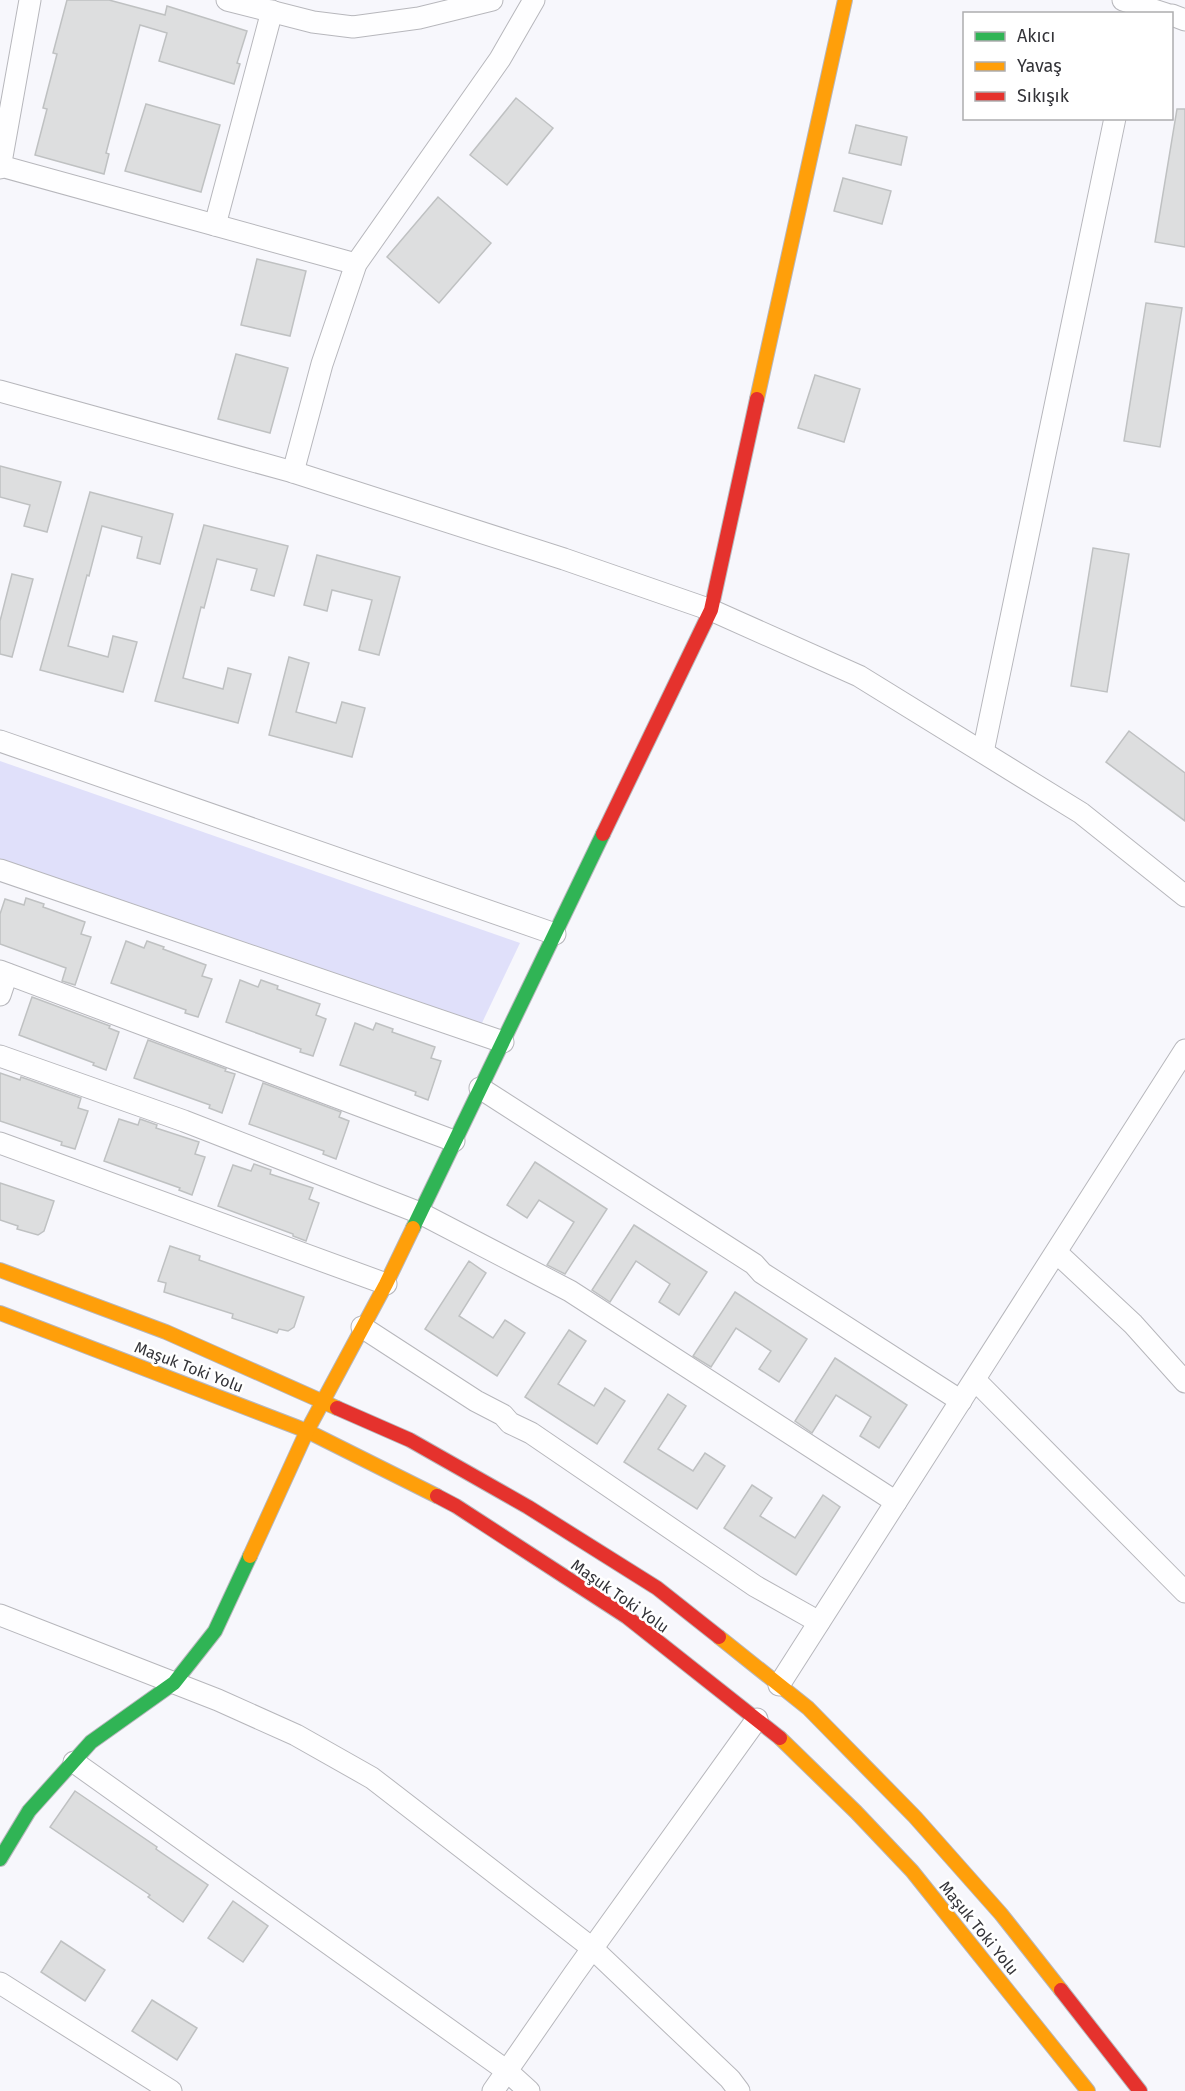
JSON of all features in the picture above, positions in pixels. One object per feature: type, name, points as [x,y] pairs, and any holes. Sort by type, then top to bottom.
[{"type":"main road","points":[[0,1858],[29,1811],[91,1743],[174,1683],[215,1631],[307,1431],[386,1284],[711,610],[845,0]]},
{"type":"main road","points":[[0,1270],[166,1332],[410,1440],[528,1507],[657,1588],[808,1708],[923,1826],[1001,1914],[1140,2091]]},
{"type":"main road","name":"Maşuk Toki Yolu","points":[[0,1313],[307,1431],[456,1506],[627,1617],[757,1719],[817,1773],[912,1871],[1088,2091]]},
{"type":"street","points":[[30,0],[0,167],[356,264]]},
{"type":"street","points":[[227,0],[313,22],[353,27],[419,18],[492,0]]},
{"type":"street","points":[[293,472],[322,364],[356,264],[500,59],[534,0]]},
{"type":"street","points":[[1133,6],[1158,12]]},
{"type":"street","points":[[215,225],[272,11]]},
{"type":"street","points":[[983,752],[1115,120]]},
{"type":"street","points":[[0,392],[293,472],[564,559],[711,610],[859,676],[1081,813],[1185,896]]},
{"type":"street","points":[[0,741],[555,934]]},
{"type":"street","points":[[0,870],[503,1042]]},
{"type":"street","points":[[0,995],[4,973],[454,1141]]},
{"type":"street","points":[[779,1685],[1185,1050]]},
{"type":"street","points":[[0,1056],[184,1121],[420,1213],[570,1291],[897,1502]]},
{"type":"street","points":[[480,1088],[754,1264],[762,1274],[961,1401]]},
{"type":"street","points":[[0,1143],[386,1284]]},
{"type":"street","points":[[1057,1253],[1133,1324],[1185,1382]]},
{"type":"street","points":[[362,1327],[476,1401],[503,1414],[510,1423],[531,1433],[755,1586],[819,1622]]},
{"type":"street","points":[[975,1380],[1185,1592]]},
{"type":"street","points":[[0,1615],[218,1700],[296,1735],[372,1778],[592,1948],[730,2079],[739,2091]]},
{"type":"street","points":[[493,2091],[592,1948],[757,1719]]},
{"type":"street","points":[[74,1762],[507,2071],[529,2091]]},
{"type":"street","points":[[0,1983],[159,2081],[171,2091]]},
{"type":"shaded area","points":[[0,761],[520,943],[481,1025],[0,860]]},
{"type":"building","points":[[67,0],[109,0],[165,15],[167,6],[247,31],[237,63],[240,64],[234,84],[159,61],[167,33],[140,25],[106,153],[109,154],[104,174],[35,155],[47,109],[43,108],[57,54],[53,53]]},
{"type":"building","points":[[516,98],[553,128],[507,185],[470,155]]},
{"type":"building","points":[[146,104],[220,125],[201,192],[125,171]]},
{"type":"building","points":[[1177,109],[1185,109],[1185,247],[1155,242]]},
{"type":"building","points":[[856,125],[907,137],[901,165],[849,153]]},
{"type":"building","points":[[843,178],[891,191],[882,224],[834,211]]},
{"type":"building","points":[[438,197],[491,243],[439,303],[387,257]]},
{"type":"building","points":[[257,259],[306,271],[290,336],[241,325]]},
{"type":"building","points":[[1146,303],[1182,308],[1160,447],[1124,441]]},
{"type":"building","points":[[236,354],[288,368],[270,433],[218,419]]},
{"type":"building","points":[[815,375],[860,389],[844,442],[798,428]]},
{"type":"building","points":[[0,466],[61,482],[47,532],[24,526],[30,505],[0,497]]},
{"type":"building","points":[[90,492],[173,514],[160,564],[137,558],[142,537],[102,526],[89,576],[87,575],[68,646],[108,657],[113,636],[137,642],[123,692],[40,670]]},
{"type":"building","points":[[204,525],[288,546],[274,596],[251,590],[257,569],[217,559],[204,608],[201,607],[183,678],[223,689],[228,668],[251,674],[238,723],[155,701]]},
{"type":"building","points":[[1093,548],[1129,554],[1107,692],[1071,686]]},
{"type":"building","points":[[317,555],[400,577],[379,655],[359,650],[372,600],[332,590],[327,611],[304,605]]},
{"type":"building","points":[[12,574],[33,579],[12,657],[0,654],[0,621]]},
{"type":"building","points":[[289,657],[309,663],[296,712],[336,723],[342,702],[365,708],[352,757],[269,735]]},
{"type":"building","points":[[1129,731],[1185,773],[1185,821],[1106,762]]},
{"type":"building","points":[[26,898],[44,904],[43,907],[85,922],[81,934],[91,937],[75,985],[62,981],[66,968],[0,944],[0,914],[5,899],[24,905]]},
{"type":"building","points":[[126,941],[144,948],[147,941],[206,965],[202,976],[212,979],[198,1017],[185,1013],[186,1010],[111,983]]},
{"type":"building","points":[[240,980],[258,987],[261,980],[278,986],[277,989],[320,1004],[316,1015],[326,1019],[313,1056],[300,1052],[301,1049],[226,1022]]},
{"type":"building","points":[[32,997],[110,1026],[109,1028],[119,1032],[106,1070],[93,1065],[94,1063],[19,1035]]},
{"type":"building","points":[[355,1023],[373,1030],[376,1023],[393,1029],[392,1032],[435,1047],[431,1058],[441,1061],[428,1100],[415,1095],[416,1092],[340,1065]]},
{"type":"building","points":[[148,1040],[235,1074],[222,1113],[209,1108],[210,1105],[134,1078]]},
{"type":"building","points":[[0,1073],[20,1080],[21,1077],[81,1098],[78,1108],[88,1111],[75,1149],[61,1145],[62,1142],[0,1121]]},
{"type":"building","points":[[263,1083],[341,1112],[339,1117],[349,1121],[336,1159],[323,1154],[324,1151],[249,1124]]},
{"type":"building","points":[[119,1119],[138,1125],[140,1119],[157,1125],[156,1128],[199,1142],[195,1154],[205,1157],[192,1195],[179,1190],[180,1188],[104,1161]]},
{"type":"building","points":[[535,1162],[607,1209],[565,1274],[547,1265],[574,1222],[539,1200],[527,1218],[507,1205]]},
{"type":"building","points":[[254,1164],[271,1170],[270,1174],[313,1188],[309,1199],[319,1203],[306,1241],[218,1206],[233,1165],[251,1171]]},
{"type":"building","points":[[0,1183],[54,1201],[44,1231],[38,1235],[17,1229],[18,1226],[0,1220]]},
{"type":"building","points":[[634,1225],[707,1272],[679,1315],[659,1302],[670,1284],[636,1261],[610,1302],[592,1290]]},
{"type":"building","points":[[170,1246],[200,1256],[199,1260],[304,1297],[294,1327],[288,1331],[279,1329],[277,1333],[232,1318],[233,1314],[164,1292],[166,1283],[158,1281]]},
{"type":"building","points":[[469,1261],[486,1273],[459,1316],[493,1338],[505,1320],[525,1333],[497,1376],[425,1329]]},
{"type":"building","points":[[735,1292],[807,1339],[779,1382],[759,1369],[771,1351],[736,1328],[711,1367],[693,1356]]},
{"type":"building","points":[[569,1330],[586,1341],[558,1384],[594,1406],[605,1388],[625,1401],[597,1444],[525,1397]]},
{"type":"building","points":[[835,1358],[907,1405],[879,1448],[860,1436],[871,1417],[836,1395],[812,1433],[795,1421]]},
{"type":"building","points":[[668,1394],[686,1406],[658,1449],[693,1471],[705,1453],[725,1466],[697,1509],[624,1462]]},
{"type":"building","points":[[752,1485],[772,1498],[760,1516],[795,1538],[823,1495],[840,1507],[796,1575],[724,1528]]},
{"type":"building","points":[[75,1791],[208,1885],[183,1922],[148,1897],[150,1895],[50,1827]]},
{"type":"building","points":[[233,1901],[268,1926],[243,1962],[208,1938]]},
{"type":"building","points":[[61,1941],[105,1970],[85,2001],[41,1972]]},
{"type":"building","points":[[152,2000],[197,2028],[177,2060],[132,2031]]},
{"type":"traffic: fast","points":[[413,1228],[603,834]]},
{"type":"traffic: fast","points":[[0,1859],[29,1811],[91,1742],[174,1683],[215,1631],[250,1556]]},
{"type":"traffic: slow","points":[[757,399],[845,0]]},
{"type":"traffic: slow","points":[[250,1556],[307,1431],[386,1284],[413,1228]]},
{"type":"traffic: slow","points":[[0,1270],[166,1332],[337,1408]]},
{"type":"traffic: slow","points":[[0,1313],[307,1431],[437,1496]]},
{"type":"traffic: slow","points":[[719,1637],[808,1708],[915,1817],[1001,1914],[1061,1990]]},
{"type":"traffic: slow","points":[[780,1738],[856,1812],[912,1871],[1088,2091]]},
{"type":"traffic: jam","points":[[603,834],[711,610],[757,399]]},
{"type":"traffic: jam","points":[[337,1408],[410,1440],[528,1507],[657,1588],[719,1637]]},
{"type":"traffic: jam","points":[[437,1496],[627,1617],[780,1738]]},
{"type":"traffic: jam","points":[[1061,1990],[1140,2091]]}]
